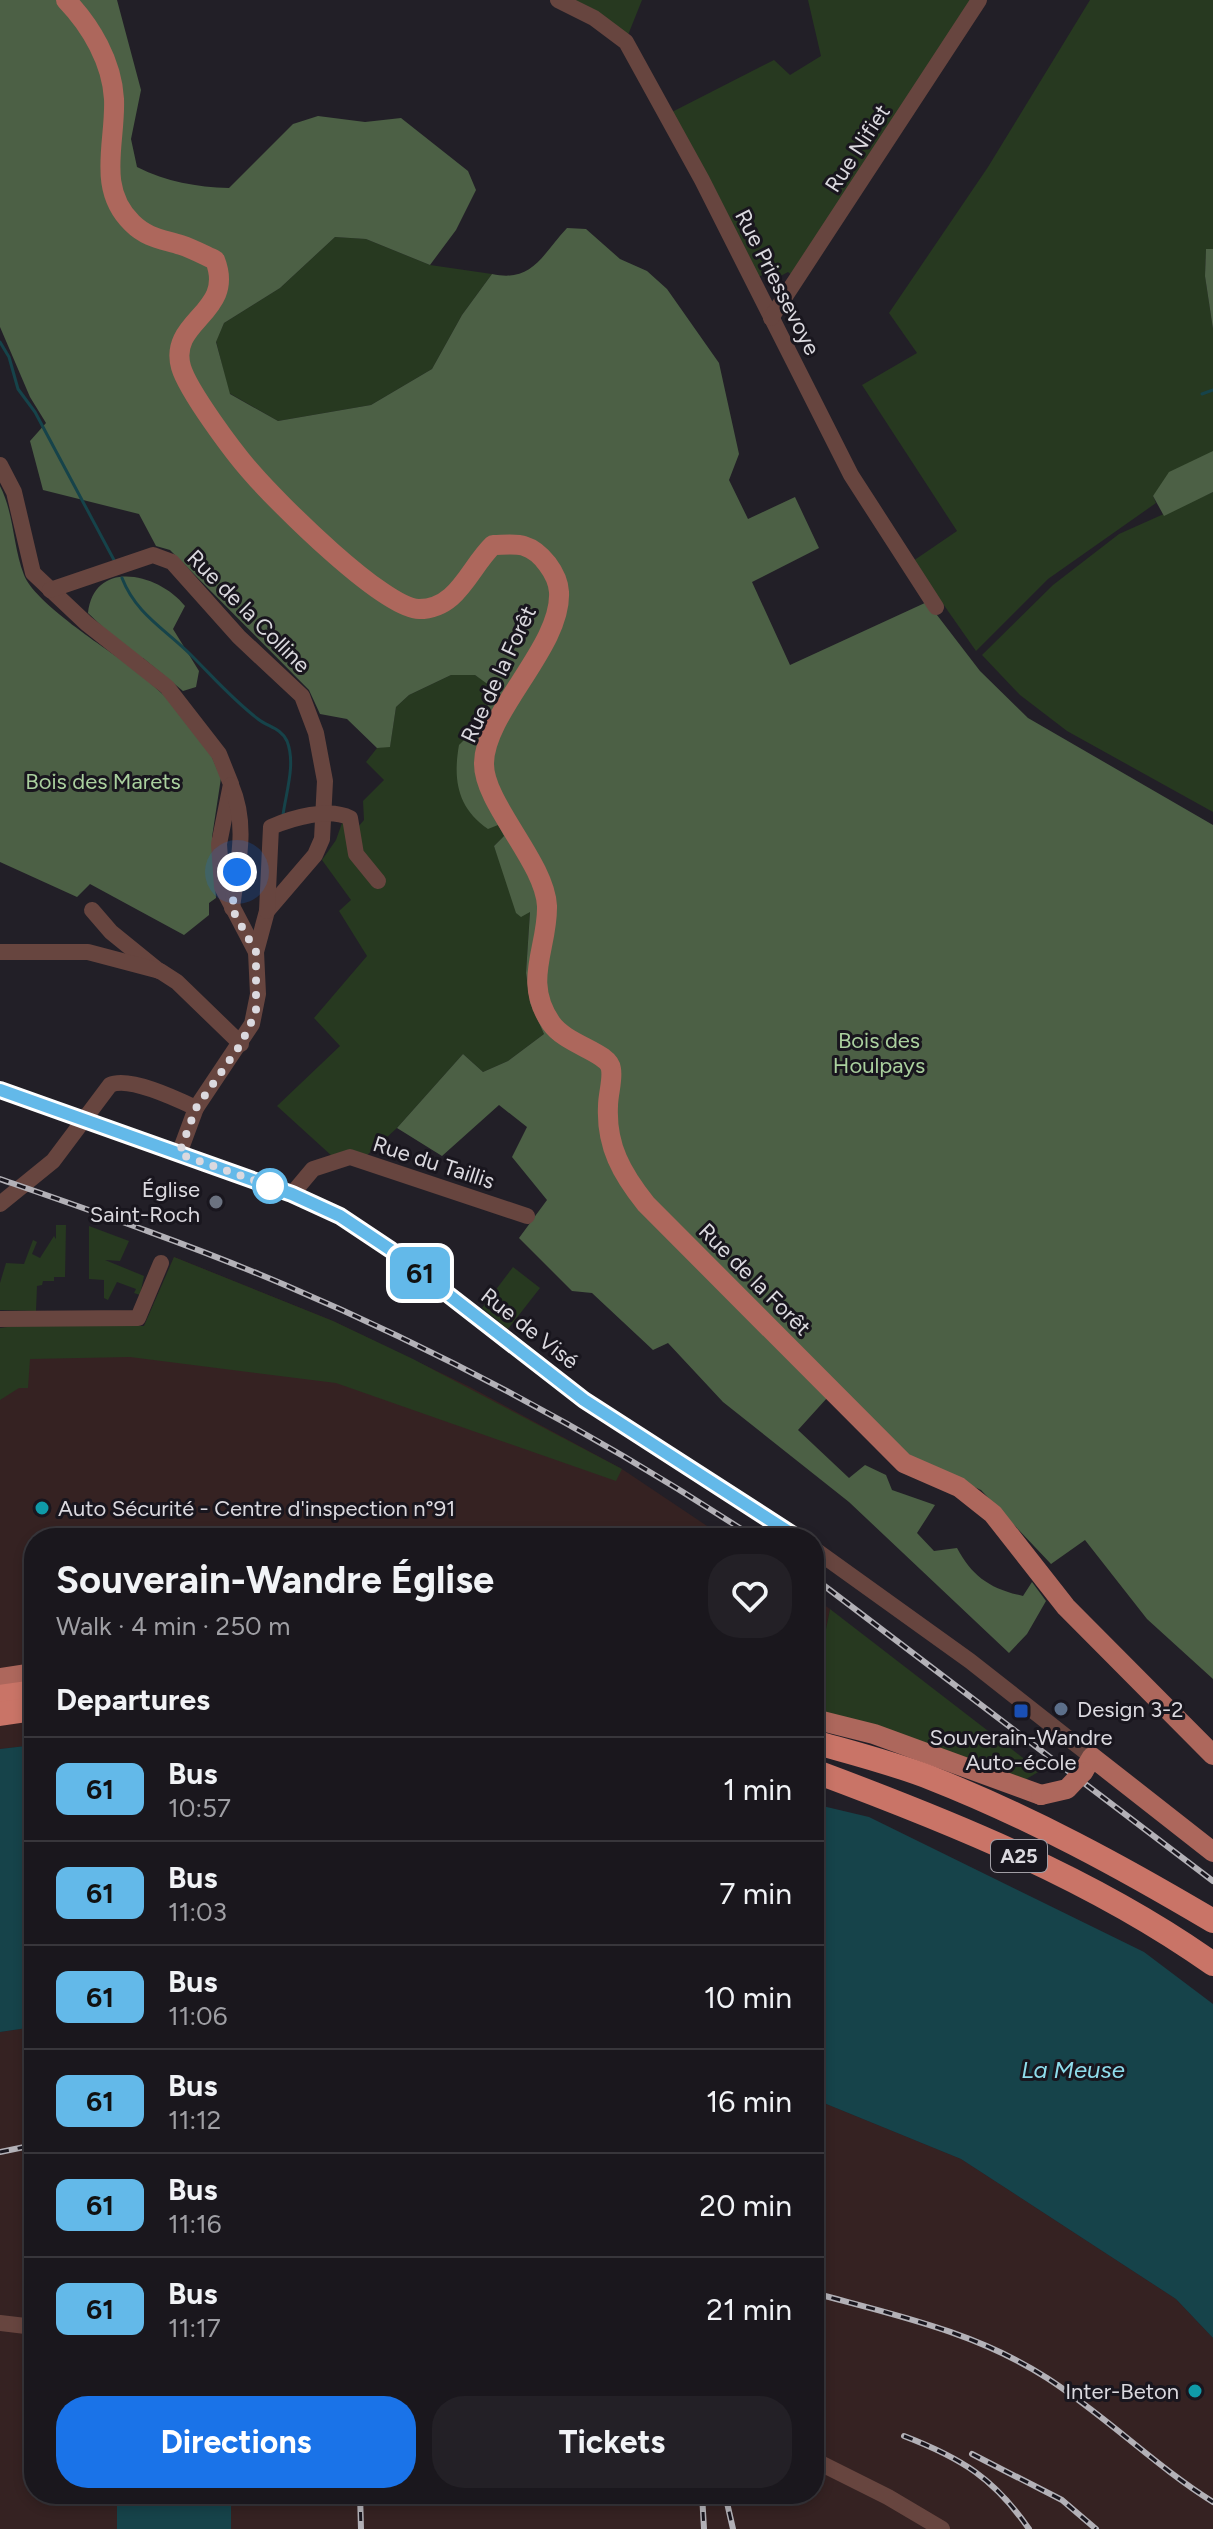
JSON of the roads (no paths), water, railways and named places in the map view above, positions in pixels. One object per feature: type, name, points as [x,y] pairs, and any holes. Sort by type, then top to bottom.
[{"type":"highway","points":[[0,1697],[24,1693]]},
{"type":"highway","points":[[0,1714],[24,1710]]},
{"type":"highway","name":"A25","points":[[824,1745],[928,1777],[1029,1820],[1125,1868],[1213,1921]]},
{"type":"highway","name":"A25","points":[[824,1775],[915,1809],[1014,1853],[1107,1901],[1213,1964]]},
{"type":"main road","name":"Rue de la Forêt","points":[[66,0],[81,16],[101,50],[114,98],[110,184],[122,212],[157,241],[181,245],[215,260],[221,274],[222,282],[217,295],[183,337],[181,367],[251,472],[370,586],[395,603],[416,609],[448,601],[493,545],[524,546],[550,566],[559,592],[551,626],[487,747],[486,778],[514,828],[547,905],[536,975],[550,1022],[566,1040],[605,1058],[612,1068],[608,1127],[624,1176],[646,1204],[904,1463],[959,1487],[993,1514],[1066,1607],[1213,1755]]},
{"type":"main road","points":[[0,1678],[24,1674]]},
{"type":"main road","points":[[824,1722],[874,1734],[1027,1793],[1041,1795],[1067,1789],[1087,1765],[1213,1852]]},
{"type":"street","name":"Rue Priessevoye","points":[[558,0],[594,18],[626,42],[695,168],[851,475],[936,607]]},
{"type":"street","name":"Rue Nifiet","points":[[771,318],[979,0]]},
{"type":"street","points":[[0,465],[14,492],[33,573],[167,687],[219,754],[231,784],[219,844],[222,887],[256,952]]},
{"type":"street","name":"Rue de la Colline","points":[[50,590],[153,555],[172,562],[239,637],[302,696],[312,714],[325,781],[322,839],[315,855],[267,911],[256,952],[256,1012],[241,1044],[196,1108],[179,1154]]},
{"type":"street","points":[[267,911],[271,827],[325,814],[342,814],[350,818],[356,854],[378,881]]},
{"type":"street","points":[[92,910],[111,932],[177,982],[241,1044]]},
{"type":"street","points":[[0,952],[88,952],[160,971]]},
{"type":"street","points":[[0,1204],[53,1161],[103,1092],[116,1082],[141,1087],[196,1108]]},
{"type":"street","name":"Rue de Visé","points":[[0,1090],[292,1194],[340,1216],[378,1241],[584,1400],[782,1528]]},
{"type":"street","name":"Rue du Taillis","points":[[292,1194],[313,1169],[350,1157],[527,1216]]},
{"type":"street","points":[[0,1319],[138,1318],[161,1263]]},
{"type":"street","points":[[824,1556],[970,1661],[1087,1765]]},
{"type":"street","points":[[0,2323],[24,2326]]},
{"type":"street","points":[[824,2465],[942,2529]]},
{"type":"water","points":[[24,1746],[24,2028],[0,2032],[0,1749]]},
{"type":"water","name":"La Meuse","points":[[824,1806],[869,1817],[1144,1952],[1213,2004],[1213,2338],[1176,2299],[961,2159],[824,2103]]},
{"type":"water","points":[[117,2504],[231,2504],[231,2529],[117,2529]]},
{"type":"waterway","points":[[0,342],[9,357],[18,389],[35,412],[114,560]]},
{"type":"waterway","points":[[1202,394],[1213,390]]},
{"type":"waterway","points":[[122,578],[135,602],[152,620],[240,704],[278,730],[287,741],[290,768],[283,815]]},
{"type":"railway","points":[[0,1179],[214,1256],[407,1340],[584,1433],[739,1528]]},
{"type":"railway","points":[[824,1586],[1213,1881]]},
{"type":"railway","points":[[0,2152],[24,2147]]},
{"type":"railway","points":[[824,2296],[934,2326],[1020,2362],[1090,2408],[1213,2502]]},
{"type":"railway","points":[[904,2436],[943,2453],[975,2472],[1003,2496],[1029,2529]]},
{"type":"railway","points":[[972,2454],[1062,2500],[1096,2529]]},
{"type":"railway","points":[[360,2504],[361,2529]]},
{"type":"railway","points":[[703,2504],[704,2529]]},
{"type":"railway","points":[[727,2504],[733,2529]]},
{"type":"place","name":"Église Saint-Roch","points":[[216,1202]]},
{"type":"place","name":"Auto Sécurité - Centre d'inspection n°91","points":[[42,1508]]},
{"type":"place","name":"Design 3-2","points":[[1061,1709]]},
{"type":"place","name":"Souverain-Wandre Auto-école","points":[[1021,1711]]},
{"type":"place","name":"Inter-Beton","points":[[1195,2391]]},
{"type":"park label","name":"Bois des Marets","points":[[103,781]]},
{"type":"park label","name":"Bois des Houlpays","points":[[879,1052]]}]
